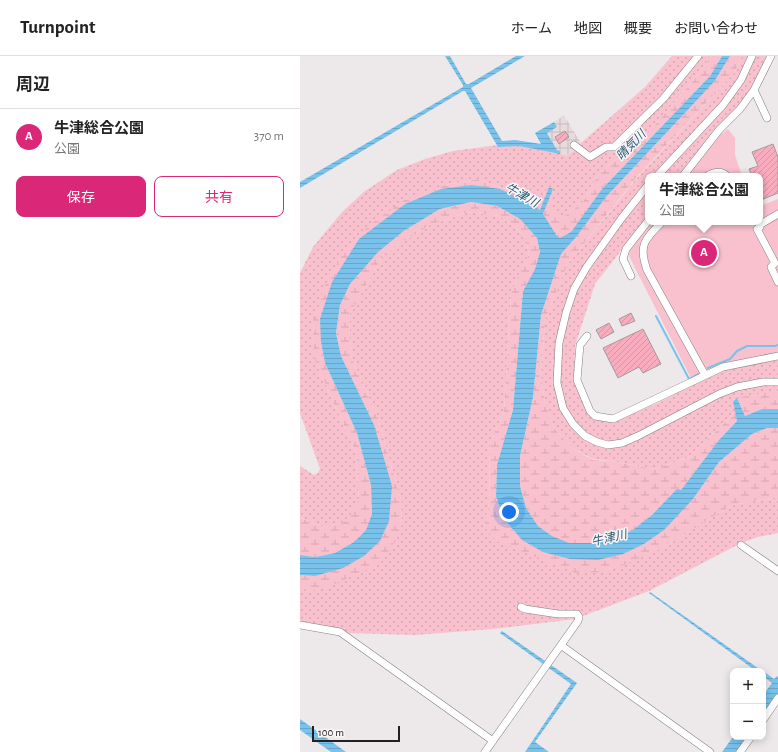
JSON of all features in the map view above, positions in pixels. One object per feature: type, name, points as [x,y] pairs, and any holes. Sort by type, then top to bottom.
[{"type":"street","points":[[574,145],[590,157],[606,147],[614,147],[663,99],[698,56]]},
{"type":"street","points":[[660,173],[723,105],[741,80],[752,56]]},
{"type":"street","points":[[685,173],[719,130],[740,109],[754,90],[771,56]]},
{"type":"street","points":[[754,90],[768,118]]},
{"type":"street","points":[[712,173],[722,173]]},
{"type":"street","points":[[645,190],[621,219],[586,268],[574,289],[566,313],[559,343],[557,383],[563,408],[573,424],[585,436],[597,442],[608,445],[622,443],[725,392],[738,387],[763,382],[778,382]]},
{"type":"street","points":[[763,222],[778,214]]},
{"type":"street","points":[[631,276],[623,259],[626,249],[645,225]]},
{"type":"street","points":[[659,225],[649,235],[644,244],[642,257],[647,270],[705,375]]},
{"type":"street","points":[[757,225],[775,263],[771,267],[776,271],[778,282]]},
{"type":"street","points":[[587,336],[580,345],[577,380],[590,411],[595,416],[613,419],[723,367],[778,356]]},
{"type":"street","points":[[741,545],[778,571]]},
{"type":"street","points":[[486,752],[578,622],[579,617],[577,614],[558,614],[525,609],[521,607]]},
{"type":"street","points":[[300,625],[340,632],[493,741]]},
{"type":"street","points":[[562,646],[710,752]]},
{"type":"street","points":[[766,716],[778,698]]},
{"type":"street","points":[[740,752],[749,740]]},
{"type":"shaded area","points":[[563,116],[581,143],[574,151],[565,156],[560,154],[560,151],[557,150],[547,132],[557,127],[554,122]]},
{"type":"green space","points":[[672,56],[711,56],[697,76],[653,127],[598,175],[583,202],[562,218],[550,211],[553,189],[549,187],[538,201],[478,179],[445,185],[313,321],[314,358],[356,453],[359,500],[348,521],[325,527],[300,518],[300,466],[314,475],[318,473],[320,469],[300,413],[300,273],[313,247],[343,211],[365,191],[397,170],[425,159],[453,151],[498,145],[498,147],[519,146],[566,156],[574,151],[581,143],[645,87]]},
{"type":"green space","points":[[711,56],[722,56],[710,76],[602,189],[571,232],[560,239],[543,214],[553,189],[551,211],[562,218],[583,202],[598,175],[653,127],[697,76]]},
{"type":"green space","points":[[730,56],[742,56],[735,72],[636,178],[567,265],[545,320],[541,376],[545,402],[554,428],[572,448],[593,460],[611,461],[655,469],[689,457],[736,412],[737,421],[719,440],[681,490],[634,530],[614,539],[594,543],[569,543],[552,536],[538,526],[526,508],[520,486],[520,456],[533,397],[541,315],[561,254],[577,236],[606,197],[714,82]]},
{"type":"green space","points":[[742,56],[766,56],[753,85],[738,108],[717,126],[681,173],[645,173],[645,220],[595,284],[575,346],[574,381],[589,414],[613,422],[658,403],[725,370],[778,359],[778,393],[763,393],[733,400],[736,412],[689,457],[655,469],[593,459],[572,448],[554,428],[545,402],[541,376],[545,320],[567,265],[636,179],[735,72]]},
{"type":"green space","points":[[728,129],[735,138],[735,155],[741,173],[690,173],[719,136]]},
{"type":"green space","points":[[478,179],[538,201],[549,187],[540,210],[523,200],[472,185],[359,239],[321,342],[325,363],[357,433],[371,485],[372,514],[366,530],[354,542],[335,553],[315,557],[300,555],[300,518],[325,527],[347,521],[359,500],[356,453],[314,358],[313,321],[324,287],[341,257],[368,226],[406,199],[445,185]]},
{"type":"green space","points":[[778,199],[778,359],[725,370],[694,384],[629,256],[630,250],[650,225],[763,225],[763,205]]},
{"type":"green space","points":[[471,202],[497,206],[520,219],[537,238],[540,252],[535,269],[523,291],[513,410],[497,465],[496,497],[505,520],[522,540],[543,552],[598,560],[623,554],[644,544],[693,499],[719,462],[752,434],[767,428],[778,428],[778,497],[732,505],[663,548],[607,572],[575,573],[496,541],[484,527],[489,503],[490,442],[504,412],[511,293],[529,254],[524,235],[500,216],[467,212],[430,225],[384,254],[349,315],[351,356],[378,418],[402,504],[401,532],[380,564],[325,588],[308,592],[300,590],[300,575],[315,576],[380,541],[374,425],[341,356],[336,333],[340,305],[350,284],[378,252],[405,230],[440,209]]},
{"type":"green space","points":[[467,212],[500,216],[524,235],[529,254],[511,293],[504,412],[490,442],[489,503],[484,527],[663,548],[732,505],[778,497],[778,533],[758,537],[741,543],[649,591],[575,619],[493,629],[415,635],[346,633],[300,628],[300,590],[308,592],[401,532],[402,504],[378,418],[351,356],[349,315],[384,254],[430,225]]},
{"type":"green space","points":[[763,393],[778,393],[778,409],[762,409],[745,416],[737,398]]},
{"type":"water","points":[[445,56],[450,56],[466,84],[469,84],[516,56],[525,56],[471,88],[502,141],[515,140],[541,144],[535,133],[554,122],[557,127],[547,133],[557,150],[560,151],[560,154],[519,146],[498,147],[465,91],[463,91],[300,188],[300,182],[463,87]]},
{"type":"water","points":[[722,56],[730,56],[714,82],[606,197],[577,236],[561,254],[541,315],[533,397],[520,456],[520,486],[526,508],[538,526],[552,536],[569,543],[594,543],[614,539],[633,530],[653,514],[677,489],[681,490],[719,440],[737,421],[733,401],[737,398],[745,416],[762,409],[778,409],[778,428],[767,428],[752,434],[719,462],[693,499],[664,530],[644,544],[623,554],[598,560],[570,559],[543,552],[522,540],[505,520],[496,497],[497,465],[513,410],[523,291],[535,269],[540,252],[537,238],[520,219],[497,206],[471,202],[440,209],[405,230],[378,252],[350,284],[340,305],[336,333],[341,356],[374,425],[392,486],[389,521],[380,541],[364,556],[343,568],[315,576],[300,575],[300,555],[315,557],[335,553],[354,542],[366,530],[372,514],[371,485],[357,433],[325,363],[321,342],[320,319],[332,282],[359,239],[405,204],[441,189],[472,185],[500,189],[540,210],[549,187],[553,189],[543,214],[557,236],[560,238],[571,232],[602,189],[710,76]]},
{"type":"water","points":[[650,592],[758,668],[752,668],[649,593]]},
{"type":"water","points":[[502,631],[577,683],[535,742],[549,752],[525,752],[571,684],[500,633]]},
{"type":"water","points":[[766,673],[774,679],[777,676],[778,677],[778,693],[766,710],[766,691],[772,683],[766,678]]},
{"type":"water","points":[[300,719],[346,752],[331,752],[300,730]]},
{"type":"water","points":[[731,740],[745,740],[736,752],[722,752]]},
{"type":"building","points":[[565,131],[569,137],[559,144],[555,137]]},
{"type":"building","points":[[773,144],[778,157],[778,193],[763,199],[763,173],[751,173],[749,169],[758,166],[752,152]]},
{"type":"building","points":[[631,313],[635,321],[622,326],[619,319]]},
{"type":"building","points":[[609,323],[614,332],[601,339],[596,330]]},
{"type":"building","points":[[643,329],[661,364],[643,373],[639,367],[618,378],[603,348]]},
{"type":"waterway","points":[[656,316],[689,379],[698,374]]},
{"type":"waterway","points":[[708,368],[730,359],[737,351],[747,346],[778,345]]},
{"type":"place","name":"牛津総合公園","points":[[704,253]]},
{"type":"water label","name":"晴気川","points":[[631,145]]},
{"type":"water label","name":"牛津川","points":[[522,195]]},
{"type":"water label","name":"牛津川","points":[[609,538]]}]
